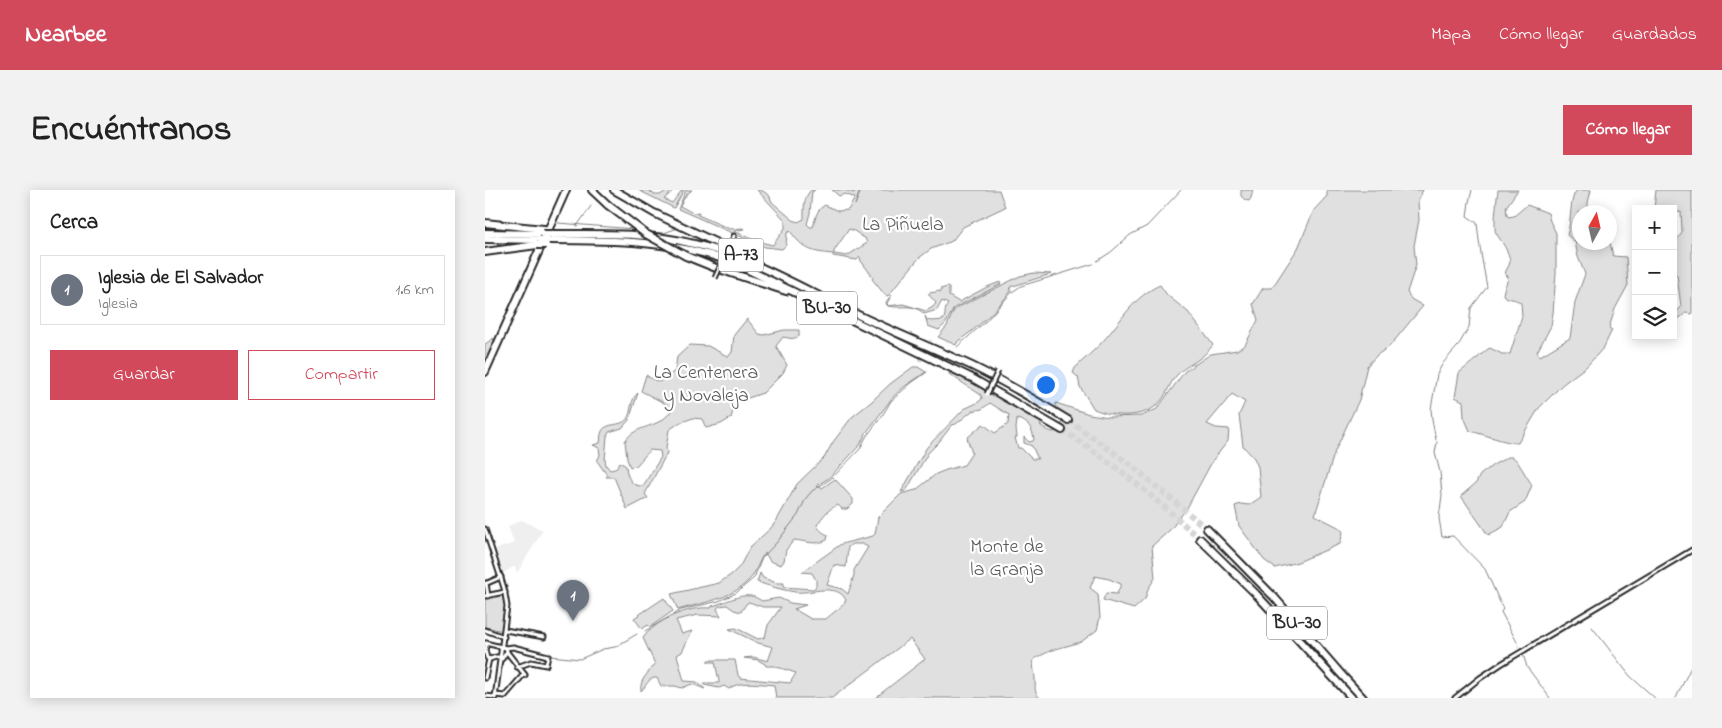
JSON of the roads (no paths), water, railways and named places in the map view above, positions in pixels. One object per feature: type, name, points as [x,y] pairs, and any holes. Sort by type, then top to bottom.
[{"type":"highway","points":[[485,372],[566,190]]},
{"type":"highway","name":"A-73","points":[[591,190],[646,234],[685,256],[787,292],[906,346]]},
{"type":"highway","name":"A-73","points":[[614,190],[654,214],[745,257],[805,289]]},
{"type":"highway","points":[[485,223],[545,237]]},
{"type":"highway","name":"BU-30","points":[[545,237],[636,235],[674,240],[711,248],[749,262],[873,322],[988,374],[1068,420]]},
{"type":"highway","name":"BU-30","points":[[488,236],[644,242],[694,250],[738,264],[988,386],[1062,430]]},
{"type":"highway","points":[[485,250],[545,237]]},
{"type":"highway","name":"BU-30","points":[[1207,529],[1273,596],[1363,698]]},
{"type":"highway","name":"BU-30","points":[[1201,540],[1256,594],[1352,698]]},
{"type":"highway","points":[[1305,632],[1348,680],[1370,698]]},
{"type":"highway","points":[[1317,660],[1346,698]]},
{"type":"street","points":[[713,282],[734,236]]},
{"type":"street","points":[[987,394],[999,371]]},
{"type":"street","points":[[485,529],[501,577],[507,606],[504,637],[505,649],[495,697]]},
{"type":"street","points":[[1455,698],[1501,664],[1692,550]]},
{"type":"street","points":[[501,577],[485,584],[487,596],[505,592]]},
{"type":"street","points":[[485,630],[504,637]]},
{"type":"street","points":[[505,630],[545,637]]},
{"type":"street","points":[[485,678],[486,643],[505,649],[515,648],[548,656],[546,664],[532,660],[517,666]]},
{"type":"street","points":[[502,657],[505,649]]},
{"type":"street","points":[[485,696],[505,696],[524,674],[505,649]]},
{"type":"street","points":[[487,660],[502,657]]},
{"type":"waterway","points":[[1097,261],[1111,252],[1130,235],[1147,226],[1181,190]]},
{"type":"waterway","points":[[1436,440],[1431,409],[1437,374],[1443,363],[1458,346],[1469,327],[1471,308],[1487,287],[1477,223],[1467,216],[1472,190]]},
{"type":"waterway","points":[[577,226],[591,206]]},
{"type":"waterway","points":[[558,223],[634,229]]},
{"type":"waterway","points":[[661,234],[678,228]]},
{"type":"waterway","points":[[650,233],[684,238],[719,248]]},
{"type":"waterway","points":[[957,347],[986,321],[1012,292],[1021,286],[1093,264]]},
{"type":"waterway","points":[[645,631],[681,610],[719,601],[736,593],[754,578],[762,558],[798,515],[806,498],[812,491],[832,478],[860,449],[891,401],[927,372]]},
{"type":"waterway","points":[[1437,442],[1435,453],[1440,472],[1442,495],[1439,518],[1442,537],[1453,536],[1485,569],[1503,609],[1501,612],[1517,642]]},
{"type":"waterway","points":[[1592,627],[1630,676],[1655,698]]},
{"type":"waterway","points":[[550,656],[580,659],[603,649],[615,647],[637,634]]},
{"type":"waterway","points":[[1523,654],[1527,667],[1550,698]]},
{"type":"waterway","points":[[1676,698],[1692,665]]},
{"type":"tunnel","points":[[920,361],[931,340]]},
{"type":"tunnel","points":[[1068,420],[1131,465],[1207,529]]},
{"type":"tunnel","points":[[1062,430],[1134,482],[1200,539]]},
{"type":"place","name":"Iglesia de El Salvador","points":[[573,621]]},
{"type":"park label","name":"La Piñuela","points":[[903,225]]},
{"type":"park label","name":"La Centenera y Novaleja","points":[[706,384]]},
{"type":"park label","name":"Monte de la Granja","points":[[1007,558]]}]
